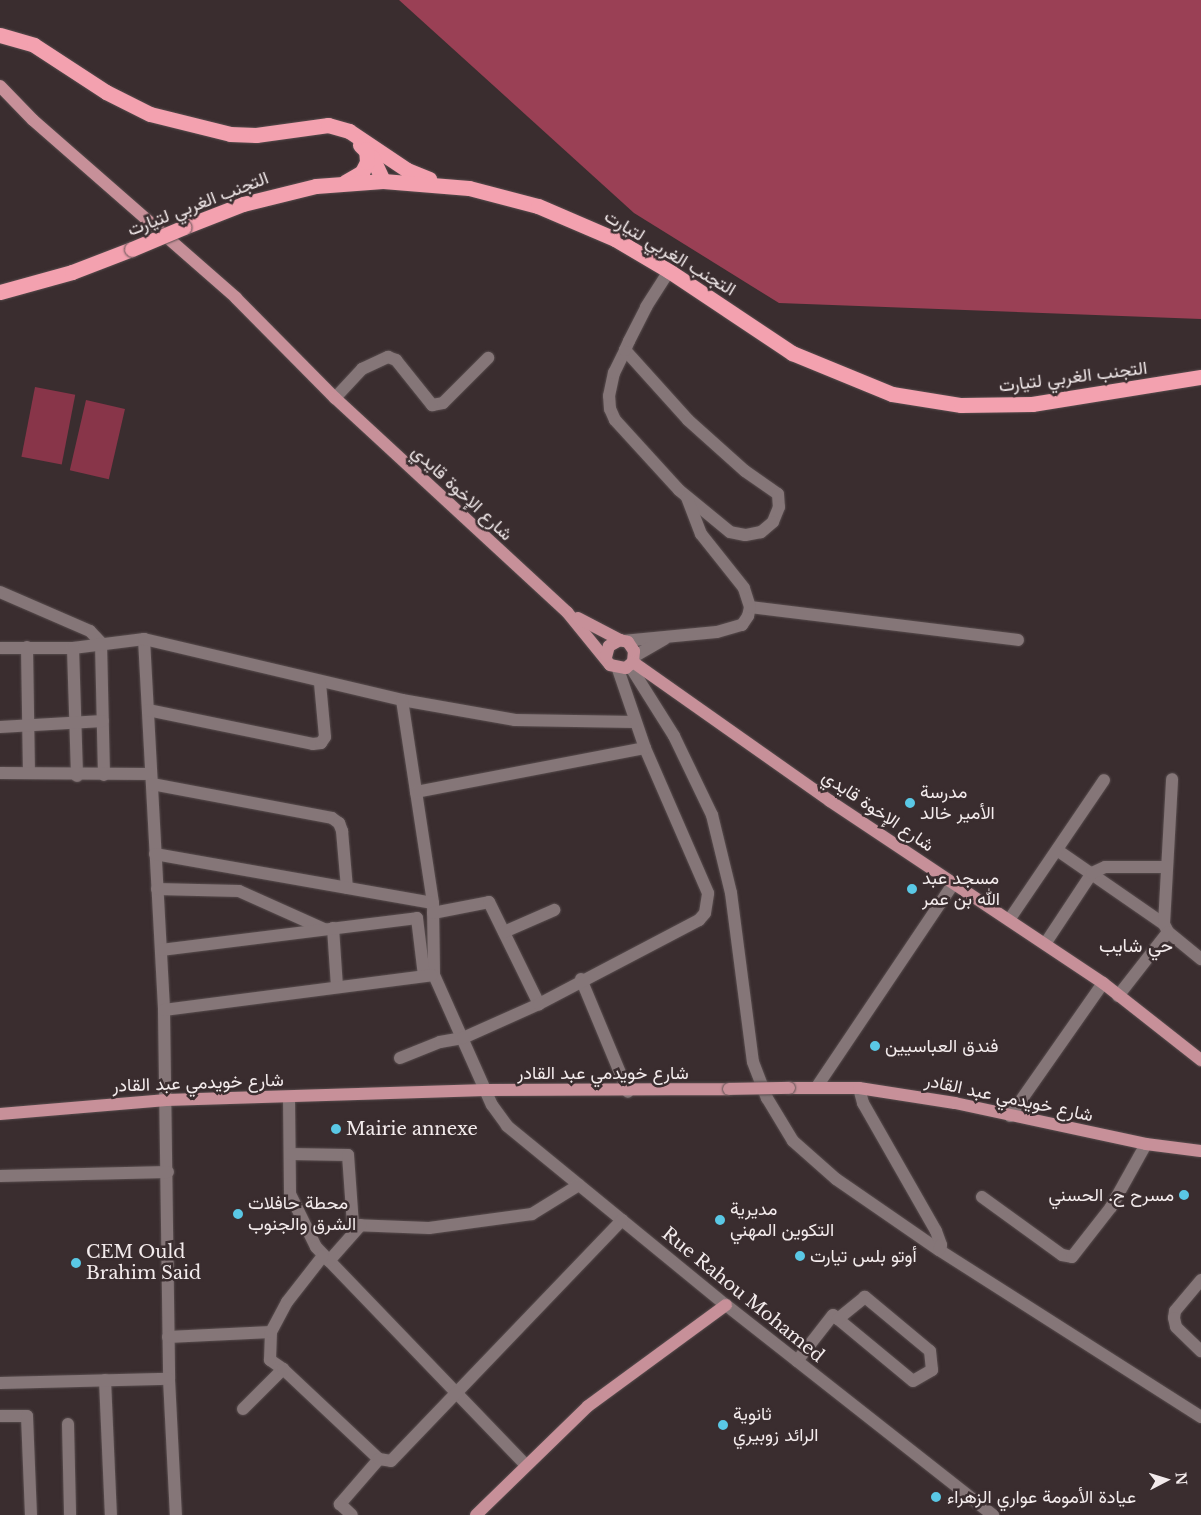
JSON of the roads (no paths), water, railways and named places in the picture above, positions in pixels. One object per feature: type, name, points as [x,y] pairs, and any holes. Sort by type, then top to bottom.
[{"type":"highway","points":[[0,35],[34,46],[130,104],[180,124],[230,134],[256,136],[300,127],[328,125],[349,131],[407,170],[439,184]]},
{"type":"highway","points":[[0,41],[16,39]]},
{"type":"highway","points":[[0,47],[16,39]]},
{"type":"highway","points":[[300,127],[346,137],[366,149],[383,181]]},
{"type":"highway","points":[[340,184],[353,179],[362,172],[367,162],[366,149]]},
{"type":"highway","points":[[383,181],[390,165],[385,154]]},
{"type":"highway","name":"التجنب الغربي لتيارت","points":[[0,292],[72,272],[184,227],[285,191],[383,181],[439,184],[501,195],[577,221],[669,271],[792,353],[864,386],[924,401],[961,406],[1032,404],[1201,377]]},
{"type":"main road","name":"شارع الإخوة قايدي","points":[[0,86],[33,120],[236,298],[335,398],[567,612],[606,657]]},
{"type":"main road","name":"شارع الإخوة قايدي","points":[[567,612],[622,640]]},
{"type":"main road","points":[[622,640],[632,646],[629,663],[610,664],[606,657],[609,646],[622,640]]},
{"type":"main road","name":"شارع الإخوة قايدي","points":[[629,663],[953,884],[1103,983],[1201,1060]]},
{"type":"main road","name":"شارع خويدمي عبد القادر","points":[[1,1112],[166,1100],[486,1090],[628,1092],[859,1088],[1146,1144],[1201,1151]]},
{"type":"main road","points":[[476,1515],[588,1406],[726,1305]]},
{"type":"street","points":[[625,350],[688,420],[745,471],[778,494],[779,507],[773,522],[761,532],[744,535],[730,532],[686,496],[615,420],[610,409],[609,396],[614,374],[625,350],[646,307],[669,271]]},
{"type":"street","points":[[335,398],[362,369],[388,357],[396,360],[432,405],[443,403],[488,358]]},
{"type":"street","points":[[622,640],[668,637],[734,628],[742,625],[750,607],[744,588],[701,534],[686,496]]},
{"type":"street","points":[[0,592],[90,631],[101,643],[104,775]]},
{"type":"street","points":[[750,607],[1018,640]]},
{"type":"street","points":[[629,663],[668,637]]},
{"type":"street","points":[[144,639],[164,1010],[168,1172],[168,1337],[176,1515]]},
{"type":"street","points":[[0,648],[73,648],[144,639],[320,683],[515,720],[635,722]]},
{"type":"street","points":[[27,647],[28,773]]},
{"type":"street","points":[[73,648],[77,776]]},
{"type":"street","points":[[400,1058],[440,1042],[463,1038],[539,1004],[581,979],[698,920],[708,908],[708,893],[635,722],[629,663]]},
{"type":"street","points":[[629,663],[697,779],[721,843],[731,893],[753,1062],[768,1098],[793,1141],[836,1179],[939,1250],[1201,1417]]},
{"type":"street","points":[[148,710],[313,744],[321,743],[325,737],[320,683]]},
{"type":"street","points":[[402,700],[433,908],[429,976]]},
{"type":"street","points":[[0,727],[103,721]]},
{"type":"street","points":[[416,792],[645,748]]},
{"type":"street","points":[[0,773],[77,776],[104,775],[151,779],[332,818],[339,823],[342,831],[347,888]]},
{"type":"street","points":[[1118,996],[1166,928],[1166,867],[1172,779]]},
{"type":"street","points":[[1009,920],[1104,780]]},
{"type":"street","points":[[1057,850],[1092,873],[1166,928],[1201,959]]},
{"type":"street","points":[[155,854],[347,888],[433,908],[489,902],[539,1004]]},
{"type":"street","points":[[1046,944],[1092,873],[1105,866],[1166,867]]},
{"type":"street","points":[[816,1088],[953,884]]},
{"type":"street","points":[[157,889],[239,890],[329,929]]},
{"type":"street","points":[[504,932],[554,910]]},
{"type":"street","points":[[161,950],[417,918],[429,976]]},
{"type":"street","points":[[329,929],[337,988]]},
{"type":"street","points":[[164,1010],[429,976]]},
{"type":"street","name":"Rue Rahou Mohamed","points":[[429,976],[463,1038],[486,1090],[507,1126],[726,1305],[993,1515]]},
{"type":"street","points":[[581,979],[628,1092]]},
{"type":"street","points":[[1010,1116],[1103,983]]},
{"type":"street","points":[[859,1088],[863,1103],[936,1232],[941,1245],[939,1250]]},
{"type":"street","points":[[290,1097],[290,1194],[316,1247],[526,1465]]},
{"type":"street","points":[[982,1197],[1062,1255],[1072,1257],[1112,1207],[1146,1144]]},
{"type":"street","points":[[290,1154],[348,1155],[354,1225],[429,1228],[532,1214],[578,1185]]},
{"type":"street","points":[[0,1176],[168,1172]]},
{"type":"street","points":[[361,1225],[326,1258],[287,1302],[271,1332],[270,1360],[283,1369],[379,1458],[391,1461],[622,1220]]},
{"type":"street","points":[[1201,1280],[1176,1311],[1174,1318],[1176,1327],[1201,1351]]},
{"type":"street","points":[[797,1360],[833,1315],[913,1381],[932,1370],[930,1351],[865,1297],[838,1319]]},
{"type":"street","points":[[168,1337],[271,1332]]},
{"type":"street","points":[[243,1409],[283,1369]]},
{"type":"street","points":[[0,1383],[169,1378]]},
{"type":"street","points":[[105,1380],[111,1515]]},
{"type":"street","points":[[0,1416],[27,1416],[31,1515]]},
{"type":"street","points":[[68,1424],[70,1515]]},
{"type":"street","points":[[352,1515],[340,1504],[379,1458]]},
{"type":"place","name":"مدرسة الأمير خالد","points":[[910,803]]},
{"type":"place","name":"مسجد عبد الله بن عمر","points":[[912,889]]},
{"type":"place","name":"فندق العباسيين","points":[[875,1046]]},
{"type":"place","name":"Mairie annexe","points":[[336,1129]]},
{"type":"place","name":"مسرح ح. الحسني","points":[[1184,1195]]},
{"type":"place","name":"محطة حافلات الشرق والجنوب","points":[[238,1214]]},
{"type":"place","name":"مديرية التكوين المهني","points":[[720,1220]]},
{"type":"place","name":"أوتو بلس تيارت","points":[[800,1256]]},
{"type":"place","name":"CEM Ould Brahim Said","points":[[76,1263]]},
{"type":"place","name":"ثانوية الرائد زوبيري","points":[[723,1425]]},
{"type":"place","name":"عيادة الأمومة عواري الزهراء","points":[[936,1497]]},
{"type":"district","name":"حي شايب","points":[[1136,946]]}]
